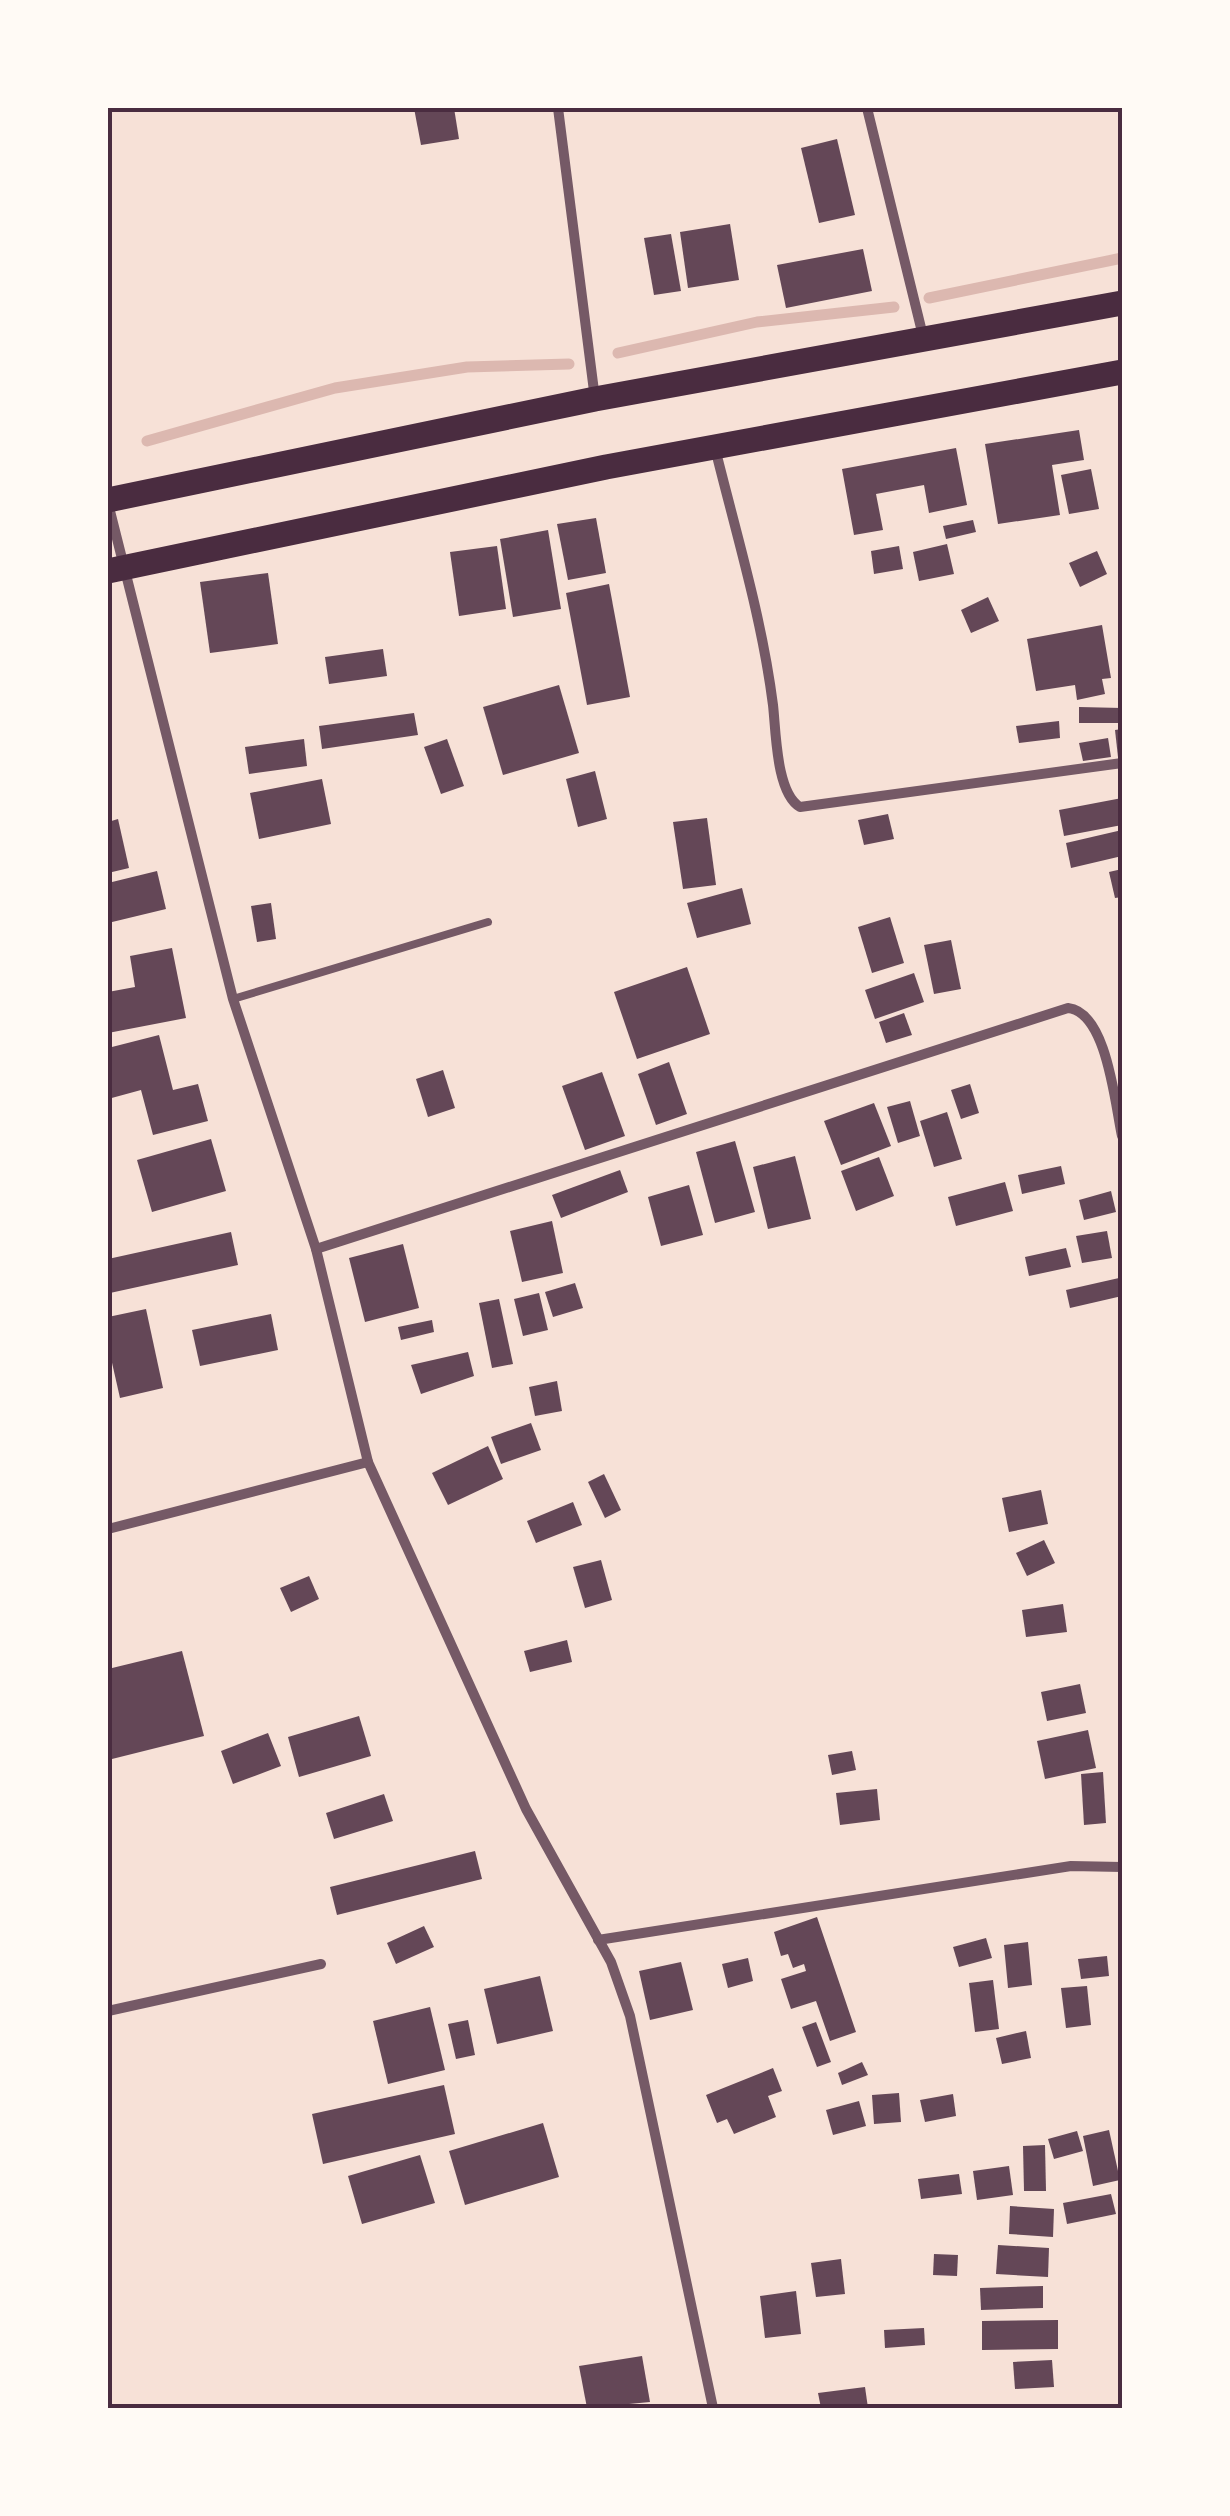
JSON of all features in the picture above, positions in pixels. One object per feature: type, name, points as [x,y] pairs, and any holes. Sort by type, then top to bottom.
[{"type":"main road","points":[[108,502],[595,399],[1122,302]]},
{"type":"main road","points":[[116,569],[606,467],[1122,372]]},
{"type":"street","points":[[558,108],[595,399]]},
{"type":"street","points":[[868,108],[924,340]]},
{"type":"street","points":[[714,447],[766,655],[782,777],[793,803],[800,806],[1122,763]]},
{"type":"street","points":[[108,502],[116,569],[233,999],[316,1249],[368,1462],[526,1809],[611,1962],[630,2016],[712,2408]]},
{"type":"street","points":[[316,1249],[1068,1008],[1077,1009],[1094,1025],[1116,1083],[1122,1136]]},
{"type":"street","points":[[108,1528],[368,1462]]},
{"type":"street","points":[[598,1940],[1071,1866],[1122,1867]]},
{"type":"street","points":[[108,2011],[321,1964]]},
{"type":"lane","points":[[233,999],[488,922]]},
{"type":"building","points":[[414,108],[454,108],[459,139],[421,145]]},
{"type":"building","points":[[837,139],[855,215],[819,223],[801,148]]},
{"type":"building","points":[[730,224],[739,280],[688,288],[680,232]]},
{"type":"building","points":[[671,234],[681,291],[654,295],[644,238]]},
{"type":"building","points":[[863,249],[872,291],[786,308],[777,265]]},
{"type":"building","points":[[1079,430],[1084,460],[1052,465],[1060,515],[998,524],[985,444]]},
{"type":"building","points":[[956,448],[967,505],[929,513],[924,485],[876,494],[883,530],[854,535],[842,469]]},
{"type":"building","points":[[1091,469],[1099,509],[1069,514],[1061,475]]},
{"type":"building","points":[[596,518],[606,573],[568,580],[557,524]]},
{"type":"building","points":[[973,520],[976,532],[946,539],[943,526]]},
{"type":"building","points":[[548,530],[561,609],[513,617],[500,539]]},
{"type":"building","points":[[947,544],[954,574],[919,581],[913,552]]},
{"type":"building","points":[[497,546],[506,609],[459,616],[450,552]]},
{"type":"building","points":[[899,546],[903,569],[874,574],[871,551]]},
{"type":"building","points":[[1097,551],[1107,574],[1080,587],[1069,563]]},
{"type":"building","points":[[268,573],[278,644],[210,653],[200,582]]},
{"type":"building","points":[[609,584],[630,697],[587,705],[566,593]]},
{"type":"building","points":[[988,597],[999,621],[971,633],[961,610]]},
{"type":"building","points":[[1102,625],[1111,678],[1102,679],[1105,694],[1077,700],[1075,685],[1036,691],[1027,639]]},
{"type":"building","points":[[383,649],[387,676],[329,684],[325,657]]},
{"type":"building","points":[[559,685],[579,753],[503,775],[483,707]]},
{"type":"building","points":[[1079,707],[1122,708],[1122,723],[1079,723]]},
{"type":"building","points":[[414,713],[418,735],[322,749],[319,726]]},
{"type":"building","points":[[1059,721],[1060,738],[1019,743],[1016,726]]},
{"type":"building","points":[[1122,729],[1122,756],[1118,757],[1115,730]]},
{"type":"building","points":[[1108,738],[1111,757],[1083,761],[1079,743]]},
{"type":"building","points":[[304,739],[307,766],[249,774],[245,747]]},
{"type":"building","points":[[447,739],[464,786],[441,794],[424,747]]},
{"type":"building","points":[[595,771],[607,819],[578,827],[566,779]]},
{"type":"building","points":[[322,779],[331,824],[259,839],[250,793]]},
{"type":"building","points":[[1122,798],[1122,825],[1064,836],[1059,810]]},
{"type":"building","points":[[888,814],[894,839],[864,845],[858,820]]},
{"type":"building","points":[[707,818],[716,885],[683,889],[673,822]]},
{"type":"building","points":[[118,819],[129,868],[108,873],[108,822]]},
{"type":"building","points":[[1122,830],[1122,856],[1071,868],[1066,843]]},
{"type":"building","points":[[1122,869],[1122,897],[1115,898],[1109,872]]},
{"type":"building","points":[[157,871],[166,909],[108,923],[108,883]]},
{"type":"building","points":[[742,888],[751,924],[697,938],[687,903]]},
{"type":"building","points":[[271,903],[276,939],[257,942],[251,906]]},
{"type":"building","points":[[890,917],[904,963],[872,973],[858,927]]},
{"type":"building","points":[[951,940],[961,989],[934,994],[924,945]]},
{"type":"building","points":[[172,948],[186,1018],[108,1033],[108,992],[135,987],[130,956]]},
{"type":"building","points":[[687,967],[710,1034],[637,1059],[614,992]]},
{"type":"building","points":[[914,973],[924,1002],[875,1019],[865,990]]},
{"type":"building","points":[[904,1013],[912,1035],[886,1043],[879,1022]]},
{"type":"building","points":[[159,1035],[173,1090],[198,1084],[208,1121],[153,1135],[141,1090],[108,1099],[108,1048]]},
{"type":"building","points":[[669,1062],[687,1114],[656,1125],[638,1074]]},
{"type":"building","points":[[443,1070],[455,1108],[428,1117],[416,1079]]},
{"type":"building","points":[[602,1072],[625,1136],[585,1150],[562,1086]]},
{"type":"building","points":[[970,1084],[979,1113],[961,1119],[951,1090]]},
{"type":"building","points":[[910,1101],[920,1136],[898,1143],[887,1107]]},
{"type":"building","points":[[874,1103],[891,1146],[841,1165],[824,1121]]},
{"type":"building","points":[[947,1112],[962,1159],[934,1167],[920,1121]]},
{"type":"building","points":[[211,1139],[226,1191],[152,1212],[137,1160]]},
{"type":"building","points":[[735,1141],[755,1212],[715,1223],[696,1152]]},
{"type":"building","points":[[795,1156],[811,1219],[768,1229],[753,1167]]},
{"type":"building","points":[[879,1157],[894,1196],[856,1211],[841,1171]]},
{"type":"building","points":[[1061,1166],[1065,1184],[1022,1194],[1018,1175]]},
{"type":"building","points":[[620,1170],[628,1192],[561,1218],[552,1195]]},
{"type":"building","points":[[1005,1182],[1013,1211],[956,1226],[948,1197]]},
{"type":"building","points":[[689,1185],[703,1235],[661,1246],[648,1197]]},
{"type":"building","points":[[1111,1191],[1116,1212],[1084,1220],[1079,1200]]},
{"type":"building","points":[[552,1221],[563,1273],[522,1282],[510,1231]]},
{"type":"building","points":[[1107,1231],[1112,1258],[1082,1263],[1076,1236]]},
{"type":"building","points":[[231,1232],[238,1265],[110,1293],[108,1259]]},
{"type":"building","points":[[403,1244],[419,1308],[365,1322],[349,1258]]},
{"type":"building","points":[[1066,1248],[1071,1267],[1029,1276],[1025,1257]]},
{"type":"building","points":[[1119,1278],[1122,1296],[1070,1308],[1066,1290]]},
{"type":"building","points":[[575,1283],[583,1308],[553,1317],[545,1292]]},
{"type":"building","points":[[539,1293],[548,1330],[523,1336],[514,1299]]},
{"type":"building","points":[[499,1299],[513,1364],[492,1368],[479,1303]]},
{"type":"building","points":[[146,1309],[163,1388],[120,1398],[108,1345],[108,1317]]},
{"type":"building","points":[[271,1314],[278,1350],[200,1366],[192,1330]]},
{"type":"building","points":[[432,1320],[434,1332],[401,1340],[398,1327]]},
{"type":"building","points":[[468,1352],[474,1376],[421,1394],[411,1365]]},
{"type":"building","points":[[557,1381],[562,1411],[535,1416],[529,1387]]},
{"type":"building","points":[[531,1423],[541,1450],[501,1464],[491,1437]]},
{"type":"building","points":[[488,1446],[503,1479],[448,1505],[432,1473]]},
{"type":"building","points":[[604,1474],[621,1510],[605,1518],[588,1482]]},
{"type":"building","points":[[1041,1490],[1048,1524],[1009,1532],[1002,1498]]},
{"type":"building","points":[[573,1502],[582,1525],[536,1543],[527,1521]]},
{"type":"building","points":[[1044,1540],[1055,1563],[1027,1576],[1016,1553]]},
{"type":"building","points":[[601,1560],[612,1600],[585,1608],[573,1567]]},
{"type":"building","points":[[309,1576],[319,1599],[291,1612],[280,1588]]},
{"type":"building","points":[[1063,1604],[1067,1632],[1026,1637],[1022,1610]]},
{"type":"building","points":[[567,1640],[572,1662],[530,1672],[524,1651]]},
{"type":"building","points":[[182,1651],[204,1736],[108,1760],[108,1669]]},
{"type":"building","points":[[1080,1684],[1086,1713],[1047,1721],[1041,1692]]},
{"type":"building","points":[[359,1716],[371,1756],[299,1777],[288,1737]]},
{"type":"building","points":[[1088,1730],[1096,1768],[1045,1779],[1037,1741]]},
{"type":"building","points":[[268,1733],[281,1766],[233,1784],[221,1751]]},
{"type":"building","points":[[852,1751],[856,1770],[832,1775],[828,1755]]},
{"type":"building","points":[[1103,1772],[1106,1823],[1084,1825],[1081,1774]]},
{"type":"building","points":[[877,1789],[880,1820],[840,1825],[836,1793]]},
{"type":"building","points":[[384,1794],[393,1821],[334,1839],[326,1813]]},
{"type":"building","points":[[475,1851],[482,1879],[337,1915],[330,1887]]},
{"type":"building","points":[[817,1917],[856,2032],[830,2041],[816,2001],[791,2009],[781,1979],[806,1971],[804,1964],[793,1968],[788,1954],[781,1956],[774,1932]]},
{"type":"building","points":[[424,1926],[434,1947],[396,1964],[387,1943]]},
{"type":"building","points":[[986,1938],[992,1958],[959,1967],[953,1947]]},
{"type":"building","points":[[1028,1942],[1032,1985],[1008,1988],[1004,1945]]},
{"type":"building","points":[[1107,1956],[1109,1976],[1081,1979],[1078,1959]]},
{"type":"building","points":[[748,1958],[753,1981],[728,1988],[722,1964]]},
{"type":"building","points":[[681,1962],[693,2010],[650,2020],[639,1971]]},
{"type":"building","points":[[540,1976],[553,2031],[497,2044],[484,1989]]},
{"type":"building","points":[[993,1980],[999,2029],[975,2032],[969,1983]]},
{"type":"building","points":[[1087,1986],[1091,2025],[1066,2028],[1061,1988]]},
{"type":"building","points":[[430,2007],[445,2070],[388,2084],[373,2021]]},
{"type":"building","points":[[468,2020],[475,2055],[456,2059],[448,2024]]},
{"type":"building","points":[[816,2022],[831,2062],[817,2067],[802,2027]]},
{"type":"building","points":[[1026,2031],[1031,2058],[1002,2064],[996,2038]]},
{"type":"building","points":[[862,2062],[868,2075],[842,2085],[838,2073]]},
{"type":"building","points":[[773,2068],[782,2091],[768,2096],[776,2117],[734,2134],[727,2119],[717,2123],[706,2095]]},
{"type":"building","points":[[444,2085],[455,2134],[323,2164],[312,2114]]},
{"type":"building","points":[[899,2093],[901,2122],[874,2124],[872,2095]]},
{"type":"building","points":[[953,2094],[956,2116],[925,2122],[920,2100]]},
{"type":"building","points":[[859,2101],[866,2126],[833,2135],[826,2110]]},
{"type":"building","points":[[543,2123],[559,2177],[465,2205],[449,2151]]},
{"type":"building","points":[[1109,2130],[1120,2180],[1093,2186],[1083,2136]]},
{"type":"building","points":[[1077,2131],[1083,2151],[1054,2159],[1048,2139]]},
{"type":"building","points":[[1045,2145],[1046,2191],[1024,2191],[1023,2146]]},
{"type":"building","points":[[420,2155],[435,2203],[362,2224],[348,2176]]},
{"type":"building","points":[[1009,2166],[1013,2195],[977,2200],[973,2171]]},
{"type":"building","points":[[959,2174],[962,2194],[921,2199],[918,2179]]},
{"type":"building","points":[[1111,2194],[1116,2214],[1067,2224],[1063,2203]]},
{"type":"building","points":[[1010,2206],[1054,2209],[1053,2237],[1009,2234]]},
{"type":"building","points":[[998,2245],[1049,2248],[1048,2277],[996,2274]]},
{"type":"building","points":[[934,2254],[958,2255],[957,2276],[933,2275]]},
{"type":"building","points":[[841,2259],[845,2294],[816,2297],[811,2263]]},
{"type":"building","points":[[1043,2286],[1043,2308],[981,2310],[980,2288]]},
{"type":"building","points":[[796,2291],[801,2334],[765,2338],[760,2296]]},
{"type":"building","points":[[1058,2320],[1058,2349],[982,2350],[982,2321]]},
{"type":"building","points":[[924,2328],[925,2345],[885,2348],[884,2330]]},
{"type":"building","points":[[642,2356],[650,2402],[587,2408],[579,2366]]},
{"type":"building","points":[[1052,2360],[1054,2387],[1015,2389],[1013,2362]]},
{"type":"building","points":[[865,2387],[868,2408],[821,2408],[818,2393]]},
{"type":"waterway","points":[[929,298],[1122,258]]},
{"type":"waterway","points":[[618,353],[757,322],[894,307]]},
{"type":"waterway","points":[[147,441],[335,388],[467,367],[569,364]]}]
